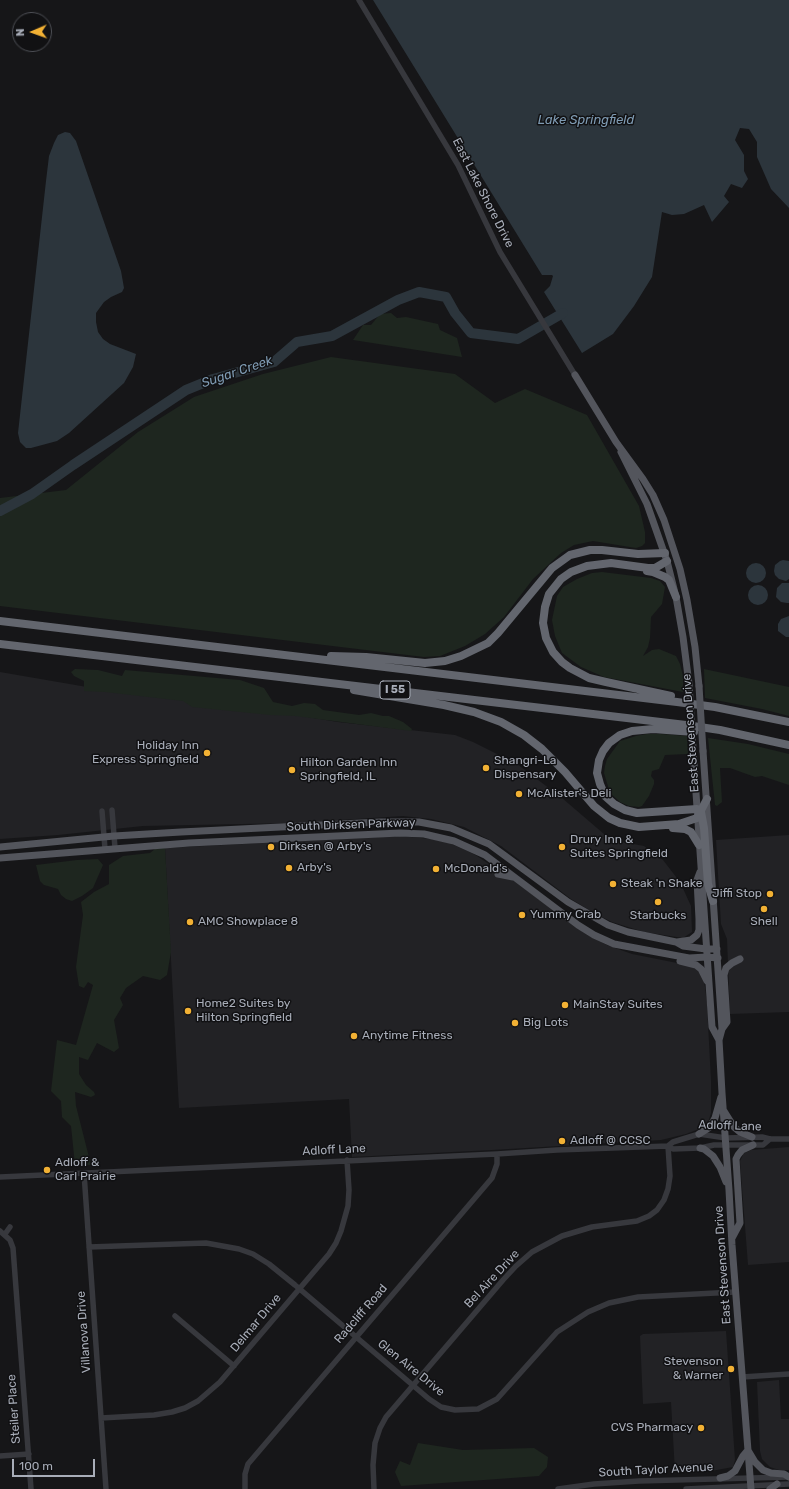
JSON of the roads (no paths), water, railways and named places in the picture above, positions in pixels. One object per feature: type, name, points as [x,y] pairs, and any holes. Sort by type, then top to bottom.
[{"type":"highway","points":[[264,653],[366,657],[425,663],[445,661],[461,656],[488,642],[498,634],[552,568],[570,556],[586,551],[602,550],[666,557]]},
{"type":"highway","points":[[666,557],[655,568],[611,563],[587,566],[571,572],[556,584],[546,601],[543,615],[544,630],[550,646],[562,662],[578,673],[606,682],[668,696],[731,705],[753,714]]},
{"type":"highway","points":[[601,564],[610,567],[653,572],[662,575],[668,580],[676,597]]},
{"type":"highway","name":"I 55","points":[[0,621],[677,702],[753,714],[789,722]]},
{"type":"highway","name":"I 55","points":[[0,644],[693,726],[787,744]]},
{"type":"highway","points":[[300,679],[368,693],[451,707],[474,712],[501,722],[524,735],[542,749],[565,772],[594,806],[597,812],[609,821],[625,828],[637,830],[680,827],[691,832],[699,845]]},
{"type":"highway","points":[[698,813],[637,813],[625,810],[614,804],[602,790],[597,773],[599,760],[606,746],[613,739],[626,732],[653,729],[679,730],[766,743],[787,744]]},
{"type":"highway","points":[[594,806],[614,820],[631,826],[679,824],[698,813],[707,799]]},
{"type":"highway","points":[[698,813],[704,828],[708,884],[713,902]]},
{"type":"main road","name":"East Stevenson Drive","points":[[575,375],[616,442],[647,504],[666,557],[676,597],[689,684],[712,1027],[719,1040]]},
{"type":"main road","name":"East Stevenson Drive","points":[[616,442],[629,458],[653,495],[664,520],[676,555],[688,600],[695,646],[718,958],[722,1029],[719,1040],[723,1110],[750,1484]]},
{"type":"main road","points":[[666,557],[676,555]]},
{"type":"main road","name":"South Dirksen Parkway","points":[[0,847],[114,836],[224,829],[400,821],[433,824],[463,832],[489,844],[568,902],[600,922],[628,932],[676,942],[683,946],[718,958]]},
{"type":"main road","name":"South Dirksen Parkway","points":[[0,858],[115,848],[246,840],[414,833],[445,838],[470,847],[497,863],[555,908],[594,935],[614,944],[689,958],[717,949]]},
{"type":"main road","points":[[676,942],[686,942],[691,940],[697,935],[699,930],[697,880],[701,868]]},
{"type":"main road","points":[[498,874],[517,878]]},
{"type":"main road","points":[[626,947],[639,953],[696,965],[705,976],[709,985]]},
{"type":"main road","points":[[722,1029],[727,1022],[724,974],[726,968],[740,959]]},
{"type":"main road","points":[[699,1134],[710,1126],[715,1118],[722,1093]]},
{"type":"main road","points":[[723,1110],[740,1132],[752,1137]]},
{"type":"main road","points":[[732,1240],[740,1223],[736,1159],[742,1150],[753,1145]]},
{"type":"main road","points":[[700,1148],[710,1153],[714,1157],[720,1167],[729,1190]]},
{"type":"main road","points":[[720,1478],[728,1476],[735,1471],[748,1450],[755,1462],[763,1470],[771,1473],[784,1474],[789,1477]]},
{"type":"main road","points":[[770,1489],[777,1484]]},
{"type":"street","name":"East Lake Shore Drive","points":[[359,0],[458,165],[500,252],[575,375]]},
{"type":"street","points":[[112,810],[115,848]]},
{"type":"street","points":[[102,811],[105,849]]},
{"type":"street","name":"Adloff Lane","points":[[668,1146],[673,1142],[699,1134],[726,1142],[753,1145],[763,1145],[770,1139]]},
{"type":"street","name":"Adloff Lane","points":[[0,1177],[558,1150],[668,1146],[673,1149],[700,1148],[752,1137],[762,1136],[770,1139],[789,1139]]},
{"type":"street","name":"Bel Aire Drive","points":[[374,1489],[373,1453],[380,1428],[386,1417],[503,1280],[532,1252],[576,1230],[592,1226],[637,1221],[649,1216],[657,1210],[664,1200],[668,1189],[670,1176],[668,1146]]},
{"type":"street","name":"Radcliff Road","points":[[245,1489],[245,1474],[248,1464],[492,1178],[497,1164],[497,1154]]},
{"type":"street","name":"Delmar Drive","points":[[101,1418],[162,1414],[185,1408],[210,1391],[220,1382],[329,1254],[341,1231],[348,1206],[349,1190],[347,1160]]},
{"type":"street","name":"Villanova Drive","points":[[84,1173],[106,1489]]},
{"type":"street","points":[[2,1232],[10,1227]]},
{"type":"street","name":"Steiler Place","points":[[2,1232],[10,1240],[13,1248],[31,1489]]},
{"type":"street","name":"Glen Aire Drive","points":[[89,1247],[206,1242],[239,1249],[253,1254],[269,1264],[299,1288],[429,1399],[441,1407],[455,1410],[478,1409],[497,1399],[557,1332],[588,1312],[609,1303],[638,1297],[736,1292]]},
{"type":"street","points":[[175,1316],[234,1366]]},
{"type":"street","points":[[742,1377],[789,1374]]},
{"type":"street","points":[[0,1456],[28,1454]]},
{"type":"street","points":[[750,1484],[789,1477]]},
{"type":"street","name":"South Taylor Avenue","points":[[564,1489],[594,1484],[720,1478],[750,1484]]},
{"type":"street","points":[[750,1484],[789,1484]]},
{"type":"street","name":"South Taylor Avenue","points":[[686,1489],[750,1484]]},
{"type":"street","name":"South Taylor Avenue","points":[[558,1489],[567,1489]]},
{"type":"water","name":"Lake Springfield","points":[[373,0],[789,0],[789,208],[771,189],[757,157],[757,142],[749,129],[740,128],[735,140],[744,155],[744,171],[748,179],[742,188],[731,184],[724,196],[729,202],[712,222],[704,205],[684,214],[672,215],[662,212],[652,277],[634,306],[613,334],[582,353],[544,292],[550,286],[553,276],[542,275]]},
{"type":"water","points":[[65,132],[70,133],[76,141],[121,271],[124,288],[122,292],[104,302],[96,313],[98,332],[103,339],[110,344],[136,354],[133,367],[124,383],[69,433],[57,441],[26,448],[20,442],[18,433],[49,156],[58,135]]},
{"type":"water","points":[[783,560],[789,561],[789,579],[786,581],[779,579],[775,575],[774,571],[775,565]]},
{"type":"water","points":[[756,563],[763,566],[766,573],[763,580],[756,583],[749,580],[746,573],[749,566]]},
{"type":"water","points":[[782,583],[789,583],[789,603],[781,602],[776,597],[777,588]]},
{"type":"water","points":[[758,585],[765,588],[768,595],[765,602],[758,605],[751,602],[748,595],[751,588]]},
{"type":"water","points":[[789,616],[789,637],[786,637],[778,631],[778,624],[781,619]]},
{"type":"waterway","name":"Sugar Creek","points":[[0,511],[32,494],[186,390],[213,379],[274,362],[297,342],[332,336],[398,300],[419,292],[446,297],[455,313],[471,333],[518,339],[563,313]]},
{"type":"place","name":"Holiday Inn Express Springfield","points":[[207,753]]},
{"type":"place","name":"Shangri-La Dispensary","points":[[486,768]]},
{"type":"place","name":"Hilton Garden Inn Springfield, IL","points":[[292,770]]},
{"type":"place","name":"McAlister's Deli","points":[[519,794]]},
{"type":"place","name":"Dirksen @ Arby's","points":[[271,847]]},
{"type":"place","name":"Drury Inn & Suites Springfield","points":[[562,847]]},
{"type":"place","name":"Arby's","points":[[289,868]]},
{"type":"place","name":"McDonald's","points":[[436,869]]},
{"type":"place","name":"Steak 'n Shake","points":[[613,884]]},
{"type":"place","name":"Jiffi Stop","points":[[770,894]]},
{"type":"place","name":"Starbucks","points":[[658,902]]},
{"type":"place","name":"Shell","points":[[764,909]]},
{"type":"place","name":"Yummy Crab","points":[[522,915]]},
{"type":"place","name":"AMC Showplace 8","points":[[190,922]]},
{"type":"place","name":"MainStay Suites","points":[[565,1005]]},
{"type":"place","name":"Home2 Suites by Hilton Springfield","points":[[188,1011]]},
{"type":"place","name":"Big Lots","points":[[515,1023]]},
{"type":"place","name":"Anytime Fitness","points":[[354,1036]]},
{"type":"place","name":"Adloff @ CCSC","points":[[562,1141]]},
{"type":"place","name":"Adloff & Carl Prairie","points":[[47,1170]]},
{"type":"place","name":"Stevenson & Warner","points":[[731,1369]]},
{"type":"place","name":"CVS Pharmacy","points":[[701,1428]]}]
